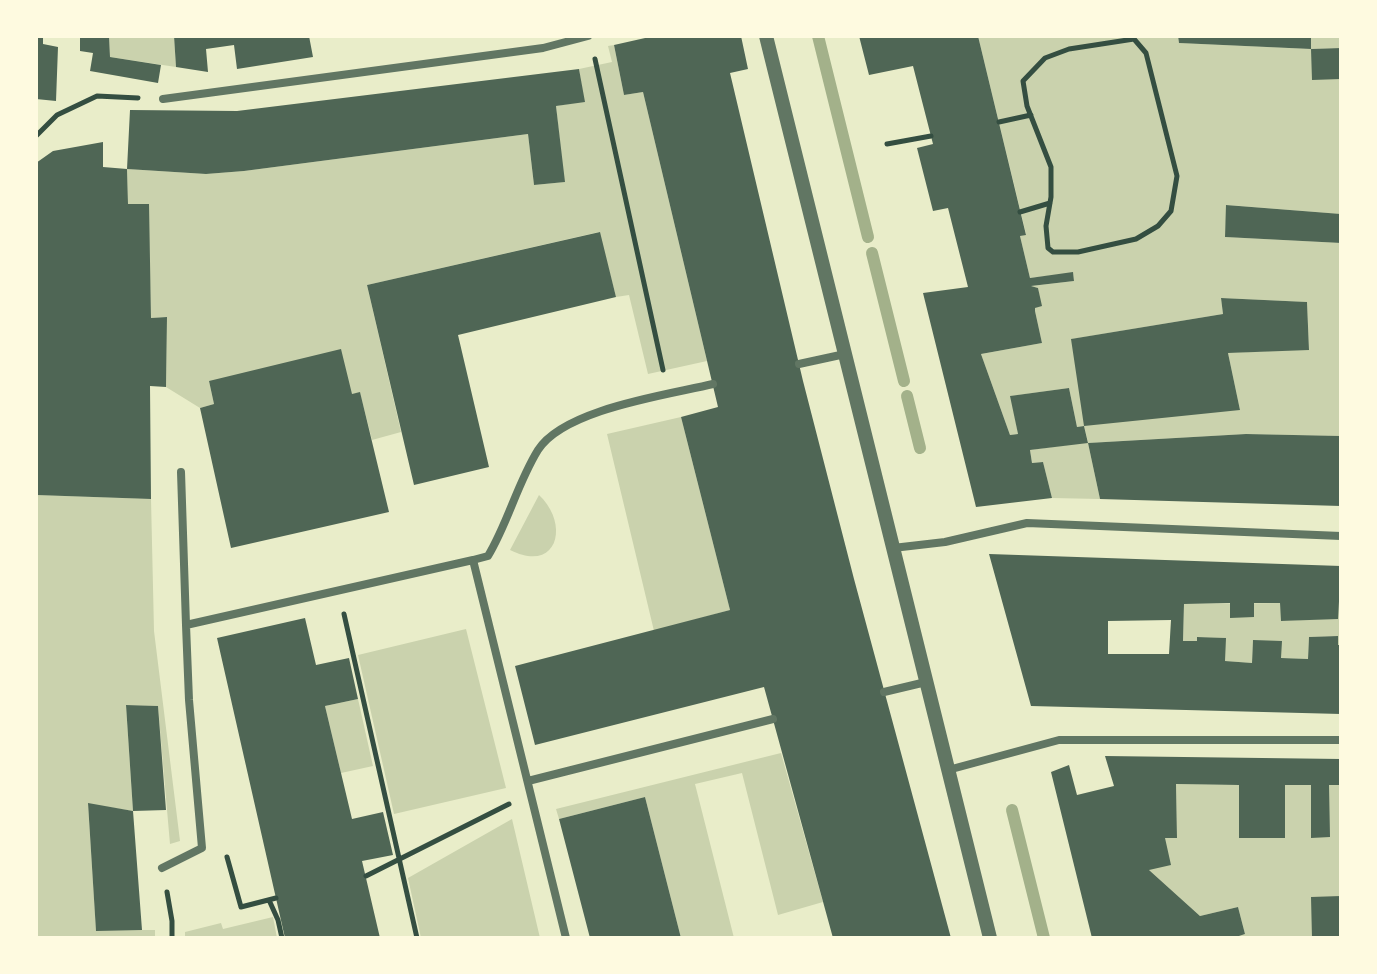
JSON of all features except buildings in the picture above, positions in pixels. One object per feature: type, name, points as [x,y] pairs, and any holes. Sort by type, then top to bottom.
[{"type":"street","points":[[163,99],[543,48],[588,36]]},
{"type":"street","points":[[766,36],[990,938]]},
{"type":"street","points":[[799,364],[845,354]]},
{"type":"street","points":[[186,625],[488,556],[505,527],[532,462],[549,436],[579,418],[600,411],[713,384]]},
{"type":"street","points":[[162,868],[202,848],[189,700],[181,472]]},
{"type":"street","points":[[893,548],[945,542],[1027,523],[1341,536]]},
{"type":"street","points":[[473,560],[566,938]]},
{"type":"street","points":[[884,692],[926,682]]},
{"type":"street","points":[[528,781],[773,719]]},
{"type":"street","points":[[948,770],[1059,740],[1341,740]]},
{"type":"path","points":[[1134,39],[1146,53],[1177,176],[1171,211],[1158,226],[1136,239],[1078,252],[1053,252],[1048,248],[1046,226],[1051,203],[1051,167],[1031,115],[1023,81],[1045,58],[1069,49],[1134,39]]},
{"type":"path","points":[[594,54],[664,374]]},
{"type":"path","points":[[36,136],[57,115],[97,96],[163,99]]},
{"type":"path","points":[[999,122],[1031,115]]},
{"type":"path","points":[[887,144],[931,136]]},
{"type":"path","points":[[1020,212],[1051,203]]},
{"type":"path","points":[[343,609],[417,938]]},
{"type":"path","points":[[366,876],[531,793]]},
{"type":"path","points":[[202,848],[225,852],[241,907],[276,898]]},
{"type":"path","points":[[269,900],[282,938]]},
{"type":"path","points":[[172,921],[172,938]]},
{"type":"green space","points":[[109,36],[174,36],[176,67],[110,57]]},
{"type":"green space","points":[[978,36],[1178,36],[1179,43],[1311,49],[1341,79],[1341,214],[1227,205],[1225,237],[1341,243],[1341,436],[1246,434],[1088,443],[1100,499],[1052,498],[1043,462],[1032,463],[1030,450],[1088,442],[1084,426],[1077,427],[1069,388],[1011,396],[1018,434],[1010,435],[981,354],[1042,343],[1035,311],[1041,305],[1038,288],[1031,286],[1074,281],[1073,273],[1030,278],[1020,236],[1026,234]],"holes":[[[1221,298],[1307,302],[1309,349],[1228,353],[1240,410],[1072,339],[1223,314]]]},
{"type":"green space","points":[[1311,36],[1341,36],[1341,48],[1311,49]]},
{"type":"green space","points":[[614,45],[624,95],[643,92],[707,361],[648,374],[629,295],[616,297],[599,232],[367,285],[401,432],[372,440],[360,393],[209,381],[214,404],[200,408],[166,387],[167,317],[151,318],[148,204],[128,204],[127,169],[206,174],[244,171],[528,134],[534,185],[564,182],[556,106],[584,101],[579,69],[612,62],[608,46]]},
{"type":"green space","points":[[681,417],[730,610],[654,631],[607,434]]},
{"type":"green space","points":[[36,495],[151,499],[154,631],[180,841],[170,844],[158,706],[126,705],[133,811],[88,804],[96,930],[155,930],[155,938],[36,938]]},
{"type":"green space","points":[[539,495],[554,519],[554,542],[548,551],[539,556],[526,556],[510,550]]},
{"type":"green space","points":[[1338,602],[1341,602],[1341,645],[1338,645],[1338,636],[1309,637],[1308,659],[1281,658],[1253,640],[1252,663],[1225,661],[1225,638],[1197,637],[1197,641],[1183,641],[1184,604],[1280,603],[1282,621],[1338,618]]},
{"type":"green space","points":[[466,629],[506,788],[394,814],[358,655]]},
{"type":"green space","points":[[358,699],[373,766],[341,773],[325,706]]},
{"type":"green space","points":[[781,753],[823,902],[778,915],[742,773],[695,784],[734,938],[681,938],[645,797],[559,819],[556,809]]},
{"type":"green space","points":[[1176,784],[1239,785],[1240,838],[1285,837],[1285,785],[1311,785],[1311,837],[1329,837],[1329,785],[1341,785],[1341,896],[1312,938],[1233,938],[1245,934],[1238,907],[1200,916],[1149,870],[1165,838],[1177,837]]},
{"type":"green space","points":[[512,819],[540,938],[421,938],[408,878]]},
{"type":"green space","points":[[273,917],[277,938],[185,938],[185,932],[221,923],[223,929]]},
{"type":"waterway","points":[[818,36],[868,237]]},
{"type":"waterway","points":[[872,253],[904,381]]},
{"type":"waterway","points":[[907,396],[920,448]]},
{"type":"waterway","points":[[1012,810],[1044,938]]}]
